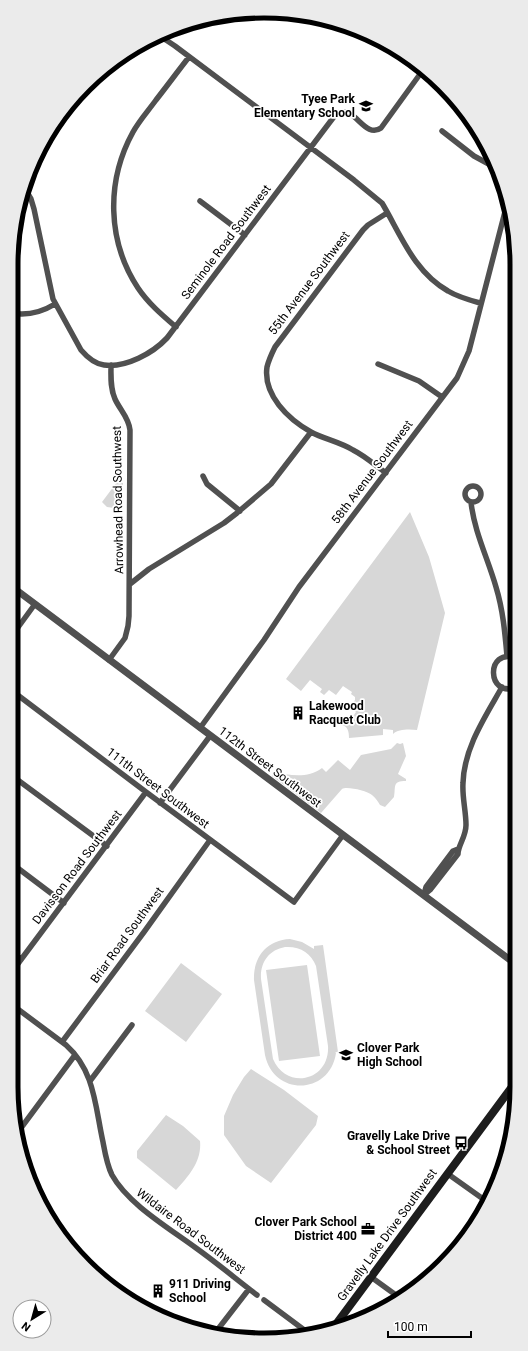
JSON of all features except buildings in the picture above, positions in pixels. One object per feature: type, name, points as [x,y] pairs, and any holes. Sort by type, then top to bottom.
[{"type":"main road","name":"Gravelly Lake Drive Southwest","points":[[338,1322],[448,1174],[510,1095]]},
{"type":"street","points":[[164,39],[376,197],[382,203],[411,254],[426,276],[448,292],[480,303]]},
{"type":"street","points":[[176,327],[153,306],[138,288],[131,275],[118,243],[114,222],[113,202],[118,166],[131,135],[189,57]]},
{"type":"street","name":"Seminole Road Southwest","points":[[111,365],[123,363],[148,354],[164,341],[336,114],[343,112],[356,118],[369,129],[379,129],[420,74]]},
{"type":"street","points":[[442,131],[474,156],[489,164]]},
{"type":"street","points":[[28,194],[34,209],[51,292],[55,304],[81,350],[98,363],[111,365]]},
{"type":"street","points":[[200,201],[245,234]]},
{"type":"street","name":"55th Avenue Southwest","points":[[311,432],[289,416],[278,405],[267,379],[267,366],[276,347],[363,230],[387,213]]},
{"type":"street","name":"58th Avenue Southwest","points":[[200,728],[264,640],[299,587],[454,383],[469,351],[480,303],[504,213]]},
{"type":"street","points":[[18,314],[34,313],[55,304]]},
{"type":"street","points":[[378,364],[415,379],[442,398]]},
{"type":"street","name":"Arrowhead Road Southwest","points":[[109,660],[122,643],[127,632],[130,584],[130,430],[128,420],[112,394],[111,365]]},
{"type":"street","points":[[130,584],[149,568],[224,523],[240,511],[271,484],[311,432],[352,449],[386,473]]},
{"type":"street","points":[[203,476],[207,484],[240,511]]},
{"type":"street","points":[[471,502],[473,516],[502,609],[507,656]]},
{"type":"street","name":"112th Street Southwest","points":[[18,591],[510,960]]},
{"type":"street","points":[[18,627],[35,604]]},
{"type":"street","points":[[510,657],[507,656],[498,661],[493,670],[495,680],[502,687],[510,688]]},
{"type":"street","points":[[424,895],[426,887],[453,851],[458,849],[463,841],[466,827],[462,797],[462,781],[466,759],[472,743],[502,687]]},
{"type":"street","name":"111th Street Southwest","points":[[18,696],[294,902],[343,835]]},
{"type":"street","points":[[160,803],[210,736]]},
{"type":"street","points":[[18,780],[107,846]]},
{"type":"street","name":"Davisson Road Southwest","points":[[18,963],[146,792]]},
{"type":"street","name":"Briar Road Southwest","points":[[62,1042],[210,840]]},
{"type":"street","points":[[18,868],[64,903]]},
{"type":"street","name":"Wildaire Road Southwest","points":[[18,1009],[62,1042],[75,1055],[84,1068],[90,1081],[106,1159],[111,1173],[119,1187],[153,1217],[257,1295]]},
{"type":"street","points":[[90,1081],[132,1025]]},
{"type":"street","points":[[22,1127],[75,1055]]},
{"type":"street","points":[[448,1174],[483,1200]]},
{"type":"street","points":[[371,1277],[396,1295]]},
{"type":"street","points":[[218,1328],[249,1289]]},
{"type":"street","points":[[264,1300],[304,1330]]},
{"type":"shaded area","points":[[117,482],[123,483],[122,509],[107,507],[102,502]]},
{"type":"shaded area","points":[[410,512],[429,557],[445,613],[417,730],[401,730],[393,734],[393,730],[383,729],[383,735],[349,738],[348,729],[343,725],[340,725],[339,721],[341,719],[348,724],[356,712],[350,707],[355,700],[355,697],[351,694],[352,692],[343,686],[336,695],[329,690],[324,695],[320,692],[322,689],[310,680],[301,691],[286,679]]},
{"type":"shaded area","points":[[397,743],[403,743],[406,756],[398,774],[406,779],[406,781],[397,783],[394,797],[385,807],[380,805],[375,797],[369,793],[357,789],[345,788],[342,789],[321,813],[272,776],[273,772],[304,775],[310,774],[322,768],[326,772],[338,760],[350,770],[361,755],[391,749]]},
{"type":"shaded area","points":[[290,939],[302,942],[314,949],[314,946],[323,945],[338,1052],[336,1053],[332,1067],[324,1077],[313,1083],[302,1086],[290,1084],[279,1078],[270,1069],[265,1055],[254,980],[256,964],[263,951],[268,946],[282,940]],"holes":[[[290,947],[304,951],[311,957],[316,966],[328,1046],[327,1058],[322,1067],[315,1074],[306,1078],[297,1078],[288,1075],[279,1069],[273,1059],[261,979],[262,967],[270,954],[279,949]]]},
{"type":"shaded area","points":[[181,963],[222,994],[186,1042],[145,1011]]},
{"type":"shaded area","points":[[307,965],[320,1056],[279,1061],[266,970]]},
{"type":"shaded area","points":[[251,1069],[284,1090],[318,1116],[316,1125],[271,1183],[246,1166],[224,1135],[224,1116],[233,1095],[244,1077]]},
{"type":"shaded area","points":[[166,1115],[183,1126],[200,1141],[197,1162],[190,1174],[176,1190],[137,1158],[137,1151]]},
{"type":"waterway","points":[[510,434],[510,446]]},
{"type":"place","name":"Tyee Park Elementary School","points":[[366,106]]},
{"type":"place","name":"Lakewood Racquet Club","points":[[298,713]]},
{"type":"place","name":"Clover Park High School","points":[[346,1055]]},
{"type":"place","name":"Gravelly Lake Drive & School Street","points":[[461,1143]]},
{"type":"place","name":"Clover Park School District 400","points":[[368,1229]]},
{"type":"place","name":"911 Driving School","points":[[158,1291]]}]
